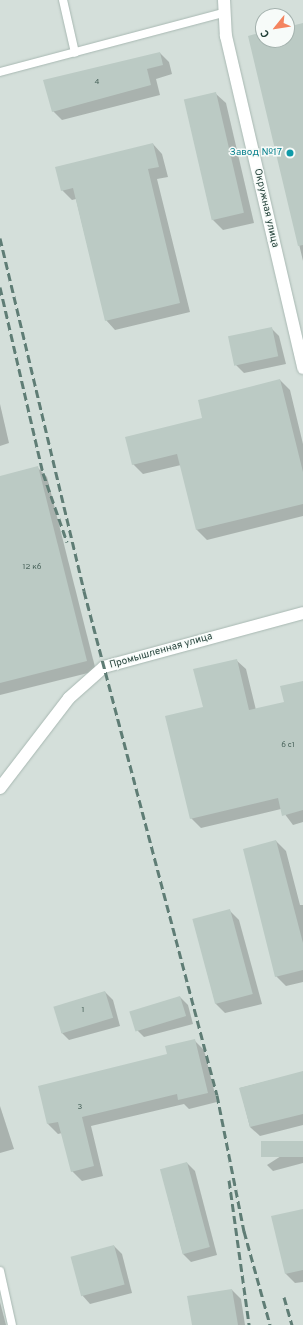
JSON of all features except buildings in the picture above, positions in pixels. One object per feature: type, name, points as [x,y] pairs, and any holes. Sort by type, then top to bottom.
[{"type":"street","name":"Окружная улица","points":[[224,0],[226,36],[303,368]]},
{"type":"street","name":"Промышленная улица","points":[[1,786],[69,698],[104,667],[303,613]]},
{"type":"lane","points":[[63,0],[75,53]]},
{"type":"lane","points":[[0,72],[224,13]]},
{"type":"lane","points":[[0,1271],[12,1325]]},
{"type":"shaded area","points":[[0,0],[303,0],[303,1325],[0,1325]]},
{"type":"railway","points":[[0,238],[84,591],[217,1095],[244,1231],[270,1325]]},
{"type":"railway","points":[[0,287],[43,473],[67,542]]},
{"type":"railway","points":[[229,1180],[249,1325]]},
{"type":"railway","points":[[284,1297],[292,1325]]},
{"type":"place","name":"Завод №17","points":[[290,153]]}]
